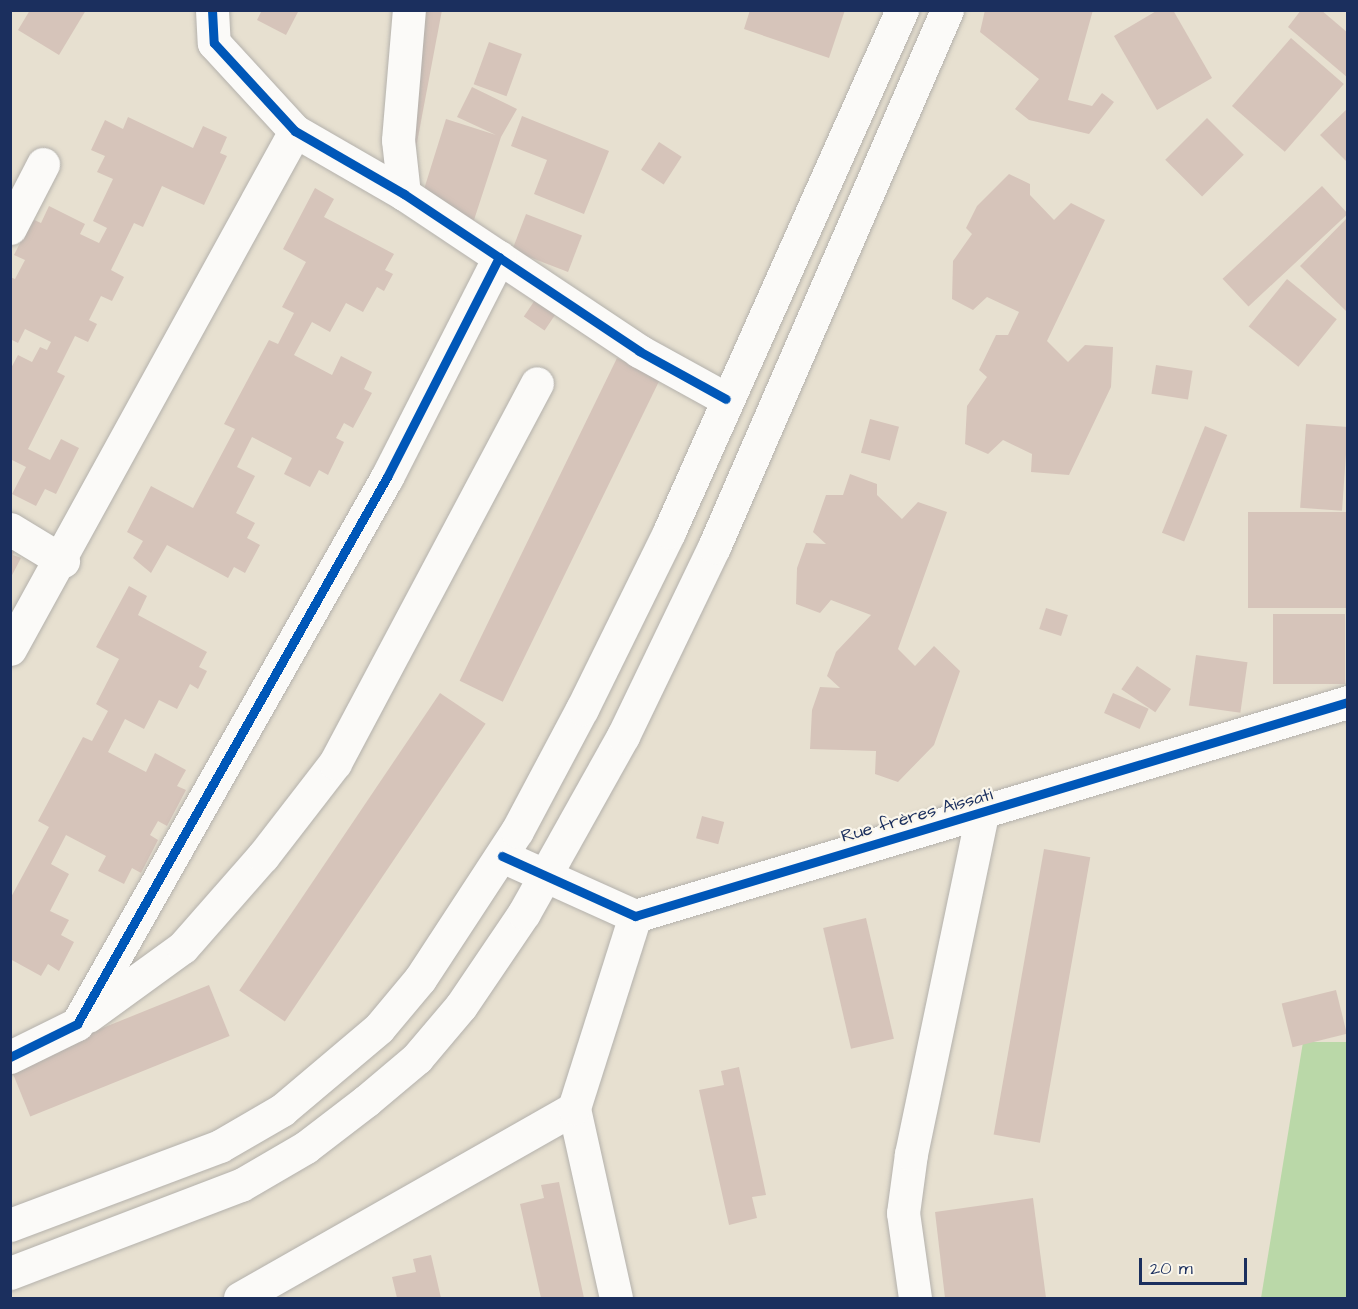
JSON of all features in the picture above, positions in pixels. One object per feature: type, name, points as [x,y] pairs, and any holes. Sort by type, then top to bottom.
[{"type":"street","points":[[212,10],[213,44],[295,131],[404,194],[639,351],[726,399]]},
{"type":"street","points":[[404,194],[398,140],[409,10]]},
{"type":"street","points":[[10,1224],[220,1146],[282,1110],[379,1028],[420,979],[502,856],[664,543],[726,399],[809,225],[902,10]]},
{"type":"street","points":[[10,1274],[242,1185],[306,1147],[417,1058],[461,1006],[545,876],[623,736],[714,547],[947,10]]},
{"type":"street","points":[[10,649],[63,561],[295,131]]},
{"type":"street","points":[[10,228],[43,164]]},
{"type":"street","points":[[77,1024],[387,477],[499,257]]},
{"type":"street","points":[[10,1057],[77,1024],[183,947],[263,856],[335,763],[537,383]]},
{"type":"street","points":[[10,529],[63,561]]},
{"type":"street","name":"Rue frères Aissati","points":[[635,916],[982,814],[1347,702]]},
{"type":"street","points":[[915,1299],[903,1213],[906,1190],[982,814]]},
{"type":"street","points":[[502,856],[635,916],[574,1108],[616,1299]]},
{"type":"street","points":[[240,1299],[574,1108]]},
{"type":"green space","points":[[1303,1042],[1347,1042],[1347,1298],[1261,1298]]},
{"type":"building","points":[[30,10],[86,10],[59,55],[18,30]]},
{"type":"building","points":[[262,10],[299,10],[286,35],[257,20]]},
{"type":"building","points":[[417,10],[442,10],[412,169]]},
{"type":"building","points":[[750,10],[845,10],[829,58],[744,29]]},
{"type":"building","points":[[985,10],[1093,10],[1068,100],[1092,106],[1102,93],[1114,102],[1089,134],[1029,120],[1015,109],[1039,79],[980,32]]},
{"type":"building","points":[[1158,10],[1173,10],[1212,78],[1157,110],[1114,36]]},
{"type":"building","points":[[1301,10],[1321,10],[1348,33],[1348,78],[1288,27]]},
{"type":"building","points":[[1291,38],[1344,84],[1285,152],[1232,106]]},
{"type":"building","points":[[489,42],[522,54],[506,96],[474,84]]},
{"type":"building","points":[[472,87],[517,109],[501,137],[474,220],[420,202],[446,119],[496,135],[457,117]]},
{"type":"building","points":[[1348,108],[1348,163],[1320,135]]},
{"type":"building","points":[[522,116],[609,151],[584,214],[534,194],[547,160],[511,146]]},
{"type":"building","points":[[128,117],[193,148],[203,126],[227,137],[220,153],[227,156],[204,205],[162,186],[143,227],[134,223],[111,270],[124,277],[112,301],[101,296],[89,320],[97,324],[88,342],[75,336],[57,372],[65,376],[28,449],[50,460],[61,439],[79,448],[56,494],[45,489],[36,506],[12,494],[26,467],[10,459],[10,370],[18,355],[32,362],[40,347],[47,350],[51,342],[25,329],[18,343],[10,339],[10,277],[15,279],[25,260],[14,255],[32,219],[41,223],[49,206],[85,224],[80,234],[99,243],[107,228],[93,221],[113,179],[97,172],[105,156],[91,150],[105,120],[123,129]]},
{"type":"building","points":[[1207,118],[1244,155],[1202,196],[1165,160]]},
{"type":"building","points":[[659,142],[682,157],[664,184],[641,170]]},
{"type":"building","points":[[1009,174],[1030,184],[1030,195],[1054,220],[1071,203],[1105,220],[1047,341],[1068,362],[1085,345],[1113,347],[1111,387],[1069,475],[1031,472],[1032,454],[1003,440],[988,454],[965,444],[967,406],[987,377],[979,370],[996,335],[1008,335],[1019,312],[987,297],[973,310],[952,299],[953,261],[972,234],[966,228],[977,206]]},
{"type":"building","points":[[1322,186],[1348,214],[1248,307],[1223,279]]},
{"type":"building","points":[[315,188],[334,199],[324,217],[394,254],[385,270],[393,274],[384,291],[377,287],[363,312],[346,303],[330,332],[312,322],[294,355],[332,375],[341,356],[372,372],[364,389],[372,393],[353,428],[344,423],[336,438],[344,442],[328,475],[319,470],[310,487],[284,474],[292,458],[252,437],[237,467],[255,476],[236,513],[255,523],[247,538],[260,545],[245,573],[234,567],[228,578],[167,545],[151,573],[133,558],[143,541],[127,532],[151,486],[193,508],[235,429],[224,424],[269,340],[278,344],[294,313],[282,307],[306,262],[283,249]]},
{"type":"building","points":[[526,214],[582,236],[568,272],[512,250]]},
{"type":"building","points":[[1348,217],[1348,309],[1346,311],[1300,266]]},
{"type":"building","points":[[1287,279],[1337,319],[1298,367],[1249,326]]},
{"type":"building","points":[[535,300],[556,314],[545,331],[524,317]]},
{"type":"building","points":[[617,358],[660,379],[503,702],[460,681]]},
{"type":"building","points":[[1156,365],[1193,371],[1188,399],[1151,394]]},
{"type":"building","points":[[870,419],[899,427],[890,461],[861,453]]},
{"type":"building","points":[[1306,424],[1348,427],[1342,511],[1300,508]]},
{"type":"building","points":[[1205,426],[1227,435],[1184,542],[1162,533]]},
{"type":"building","points":[[850,474],[877,484],[877,495],[902,519],[918,502],[947,512],[898,649],[915,666],[934,646],[960,671],[934,745],[898,782],[875,774],[876,751],[810,749],[812,710],[820,687],[840,688],[827,676],[836,652],[871,615],[831,600],[820,613],[796,604],[797,568],[806,543],[826,544],[813,532],[826,495],[843,495]]},
{"type":"building","points":[[1248,512],[1348,512],[1348,608],[1248,608]]},
{"type":"building","points":[[10,533],[21,538],[13,555],[21,558],[10,579]]},
{"type":"building","points":[[129,586],[147,596],[138,615],[207,652],[199,667],[207,671],[198,689],[190,684],[177,709],[159,700],[144,729],[125,719],[108,752],[146,772],[155,753],[186,770],[177,786],[186,790],[167,826],[158,821],[150,835],[158,840],[141,873],[132,868],[124,884],[98,871],[106,856],[66,835],[51,864],[69,874],[50,911],[69,920],[61,935],[74,942],[59,971],[48,964],[41,976],[10,959],[10,899],[49,827],[38,821],[83,737],[92,741],[108,711],[96,704],[119,659],[96,647]]},
{"type":"building","points":[[1046,608],[1068,615],[1061,636],[1039,629]]},
{"type":"building","points":[[1273,614],[1345,614],[1345,684],[1273,684]]},
{"type":"building","points":[[1196,655],[1247,662],[1240,713],[1189,706]]},
{"type":"building","points":[[1137,666],[1171,689],[1155,712],[1121,689]]},
{"type":"building","points":[[440,693],[486,724],[285,1021],[239,991]]},
{"type":"building","points":[[1113,693],[1149,709],[1140,729],[1104,713]]},
{"type":"building","points":[[702,816],[724,822],[718,844],[696,838]]},
{"type":"building","points":[[1044,849],[1090,857],[1040,1143],[994,1135]]},
{"type":"building","points":[[866,918],[894,1039],[851,1049],[823,928]]},
{"type":"building","points":[[209,985],[230,1036],[30,1117],[10,1065]]},
{"type":"building","points":[[1336,990],[1347,1034],[1293,1047],[1282,1004]]},
{"type":"building","points":[[739,1067],[766,1195],[752,1197],[757,1218],[729,1225],[699,1090],[724,1085],[721,1071]]},
{"type":"building","points":[[559,1182],[584,1298],[541,1298],[520,1204],[544,1198],[541,1185]]},
{"type":"building","points":[[1033,1198],[1046,1298],[945,1298],[935,1212]]},
{"type":"building","points":[[431,1255],[441,1298],[397,1298],[392,1277],[416,1272],[413,1259]]},
{"type":"cycle path","points":[[212,10],[214,43],[295,131],[404,194],[639,351],[726,399]]},
{"type":"cycle path","points":[[10,1057],[77,1024],[387,477],[499,257]]},
{"type":"cycle path","points":[[502,856],[635,916],[1348,702]]}]
